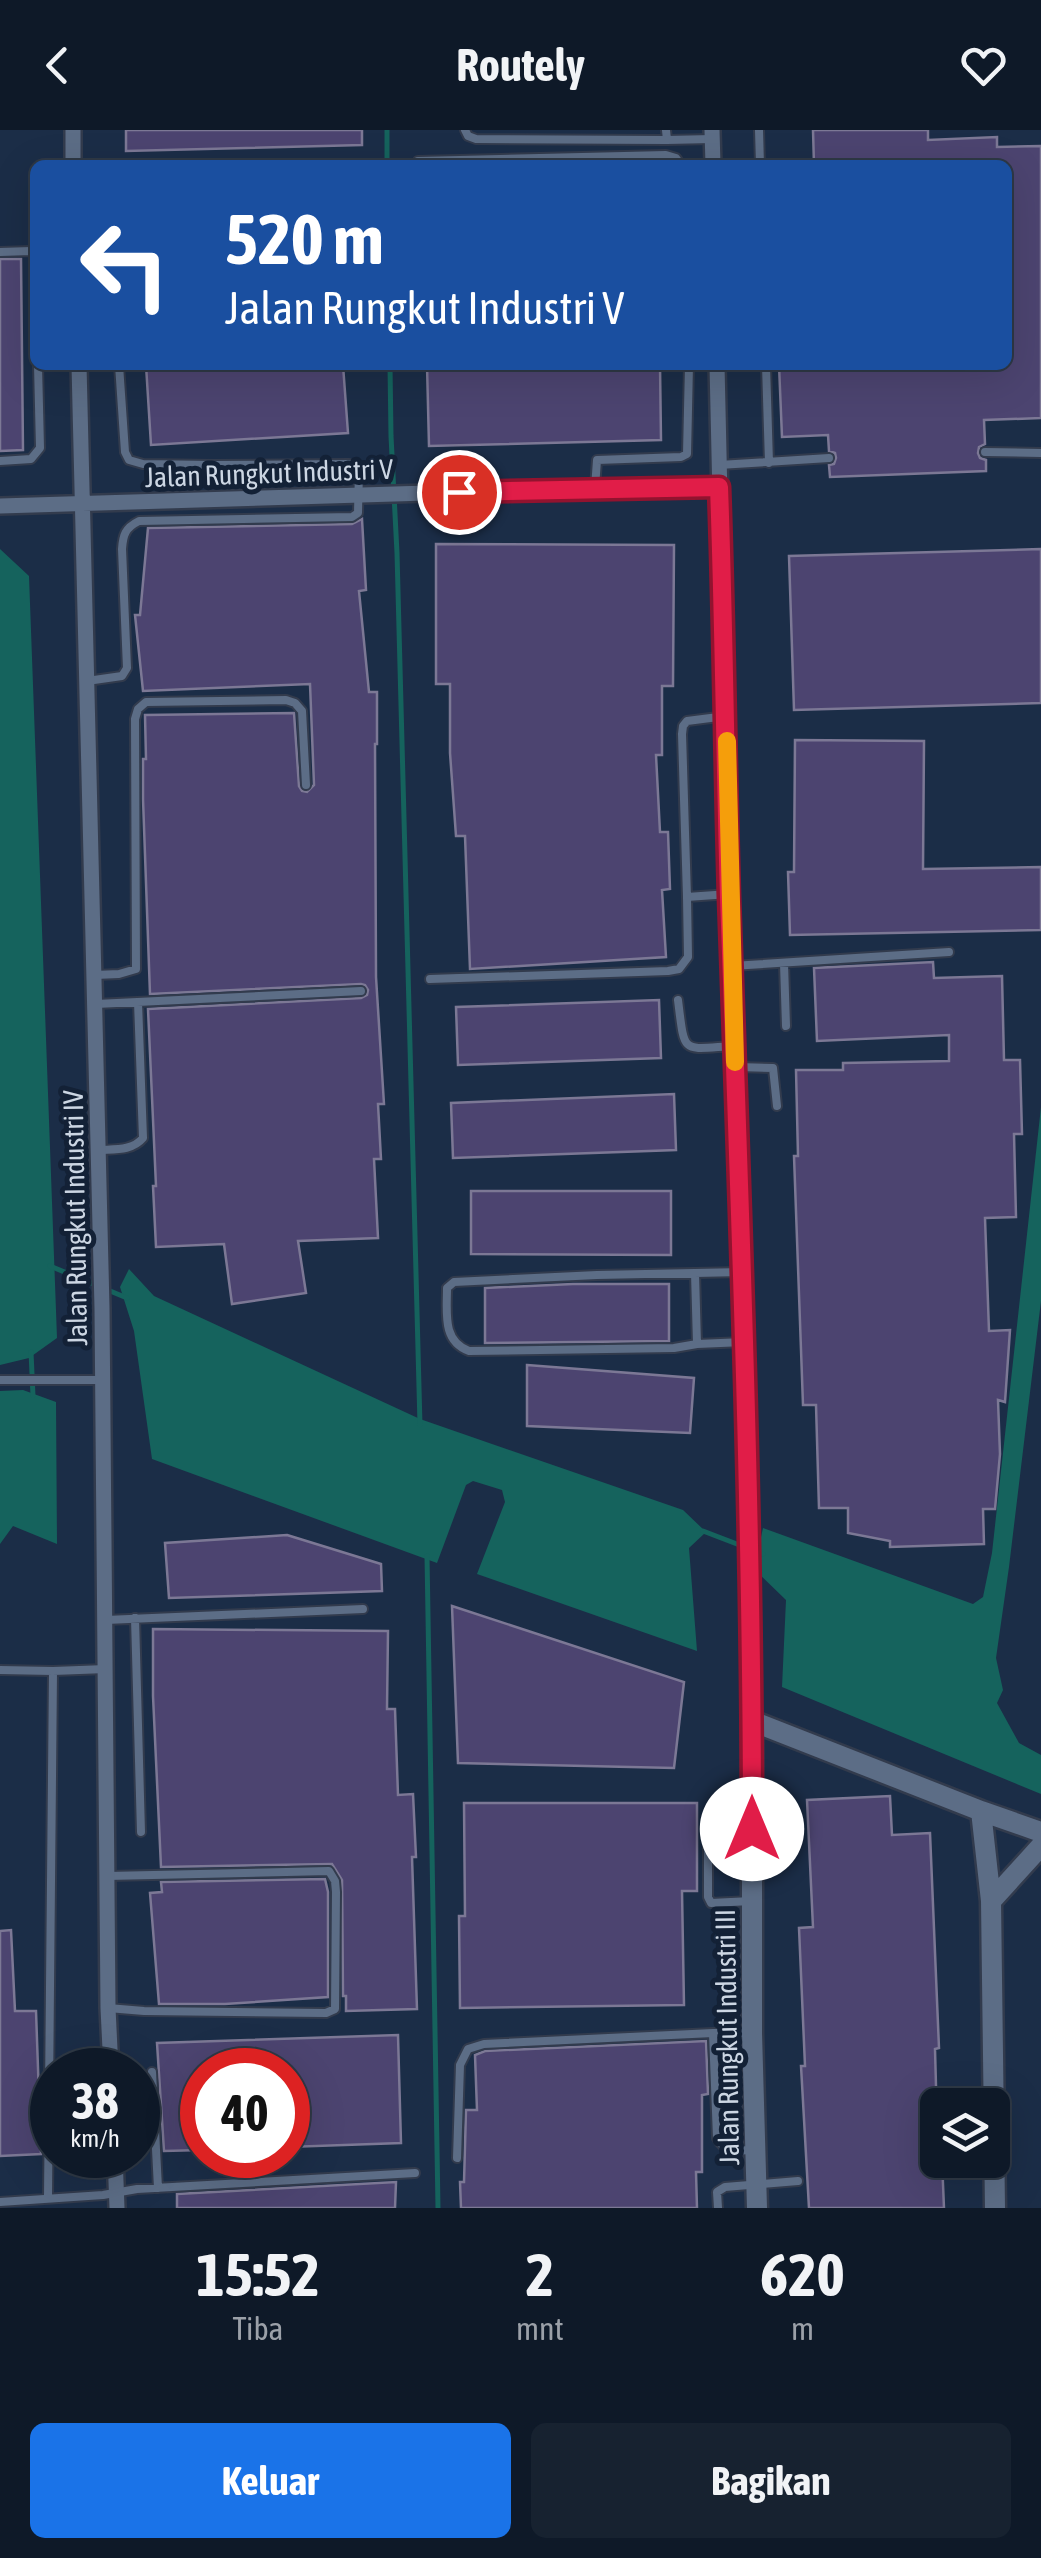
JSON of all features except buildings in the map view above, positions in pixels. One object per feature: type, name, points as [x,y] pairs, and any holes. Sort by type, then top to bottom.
[{"type":"street","points":[[72,130],[74,160]]},
{"type":"street","points":[[712,134],[713,160]]},
{"type":"street","name":"Jalan Rungkut Industri IV","points":[[79,370],[104,1380],[110,2048]]},
{"type":"street","name":"Jalan Rungkut Industri III","points":[[717,370],[729,894],[743,1272],[757,2208]]},
{"type":"street","name":"Jalan Rungkut Industri V","points":[[0,506],[719,487]]},
{"type":"street","points":[[752,1721],[1041,1832]]},
{"type":"street","points":[[981,1812],[992,1900],[994,2208]]},
{"type":"street","points":[[992,1900],[1041,1846]]},
{"type":"lane","points":[[465,130],[476,140],[712,134]]},
{"type":"lane","points":[[760,130],[760,160]]},
{"type":"lane","points":[[459,160],[666,155],[677,160]]},
{"type":"lane","points":[[0,252],[30,251]]},
{"type":"lane","points":[[0,461],[31,459],[40,448],[38,370]]},
{"type":"lane","points":[[88,681],[122,676],[127,668],[122,550],[123,534],[131,525],[138,521],[352,517],[358,513],[359,470],[349,464],[213,465],[129,460],[125,452],[119,370]]},
{"type":"lane","points":[[595,488],[597,460],[687,454],[688,370]]},
{"type":"lane","points":[[766,370],[769,462]]},
{"type":"lane","points":[[986,452],[1041,453]]},
{"type":"lane","points":[[719,465],[829,458]]},
{"type":"lane","points":[[95,975],[136,969],[135,720],[146,702],[295,703],[302,710],[306,784]]},
{"type":"lane","points":[[430,979],[678,969],[688,958],[683,726],[687,721],[726,716]]},
{"type":"lane","points":[[687,897],[729,894]]},
{"type":"lane","points":[[732,966],[948,952]]},
{"type":"lane","points":[[784,963],[786,1026]]},
{"type":"lane","points":[[96,1004],[361,990]]},
{"type":"lane","points":[[678,1000],[686,1045],[693,1049],[734,1046]]},
{"type":"lane","points":[[99,1150],[124,1149],[137,1145],[143,1138],[138,1002]]},
{"type":"lane","points":[[735,1068],[773,1068],[777,1106]]},
{"type":"lane","points":[[743,1272],[454,1282],[448,1288],[447,1309],[449,1336],[458,1347],[469,1351],[674,1348],[744,1342]]},
{"type":"lane","points":[[695,1273],[697,1344]]},
{"type":"lane","points":[[0,1380],[104,1380]]},
{"type":"lane","points":[[106,1620],[363,1609]]},
{"type":"lane","points":[[135,1618],[141,1832]]},
{"type":"lane","points":[[0,1670],[106,1669]]},
{"type":"lane","points":[[48,2198],[53,1670]]},
{"type":"lane","points":[[708,1842],[711,1902],[752,1901]]},
{"type":"lane","points":[[108,1876],[328,1871],[336,1892],[335,2008],[314,2012],[108,2008]]},
{"type":"lane","points":[[713,2033],[717,2138],[732,2151],[756,2150]]},
{"type":"lane","points":[[457,2158],[460,2065],[468,2048],[484,2044],[752,2033]]},
{"type":"lane","points":[[0,2202],[77,2196],[117,2200],[158,2188],[415,2173]]},
{"type":"lane","points":[[157,2178],[158,2188]]},
{"type":"lane","points":[[718,2208],[717,2192],[725,2186],[798,2182]]},
{"type":"lane","points":[[77,2196],[77,2208]]},
{"type":"shaded area","points":[[0,130],[1041,130],[1041,2208],[0,2208]]},
{"type":"shaded area","points":[[0,549],[29,576],[57,1338],[29,1358],[0,1365]]},
{"type":"shaded area","points":[[1041,1107],[1041,1301],[996,1658],[1003,1690],[997,1703],[1019,1743],[1041,1755],[1041,1794],[782,1687],[786,1600],[754,1569],[763,1528],[973,1604],[983,1597],[992,1553]]},
{"type":"shaded area","points":[[129,1269],[154,1296],[420,1419],[683,1510],[706,1532],[689,1548],[697,1651],[477,1574],[505,1502],[502,1490],[473,1481],[466,1485],[437,1563],[152,1459],[134,1331],[120,1287]]},
{"type":"shaded area","points":[[23,1390],[56,1402],[57,1544],[13,1526],[0,1544],[0,1391]]},
{"type":"waterway","points":[[387,130],[387,160]]},
{"type":"waterway","points":[[390,370],[420,1425]]},
{"type":"waterway","points":[[50,1266],[127,1298]]},
{"type":"waterway","points":[[31,1352],[33,1396]]},
{"type":"waterway","points":[[703,1531],[763,1554]]},
{"type":"waterway","points":[[427,1556],[438,2208]]},
{"type":"slow traffic","points":[[727,741],[735,1062]]},
{"type":"route","points":[[459,492],[719,487],[743,1272],[752,1829]]}]
